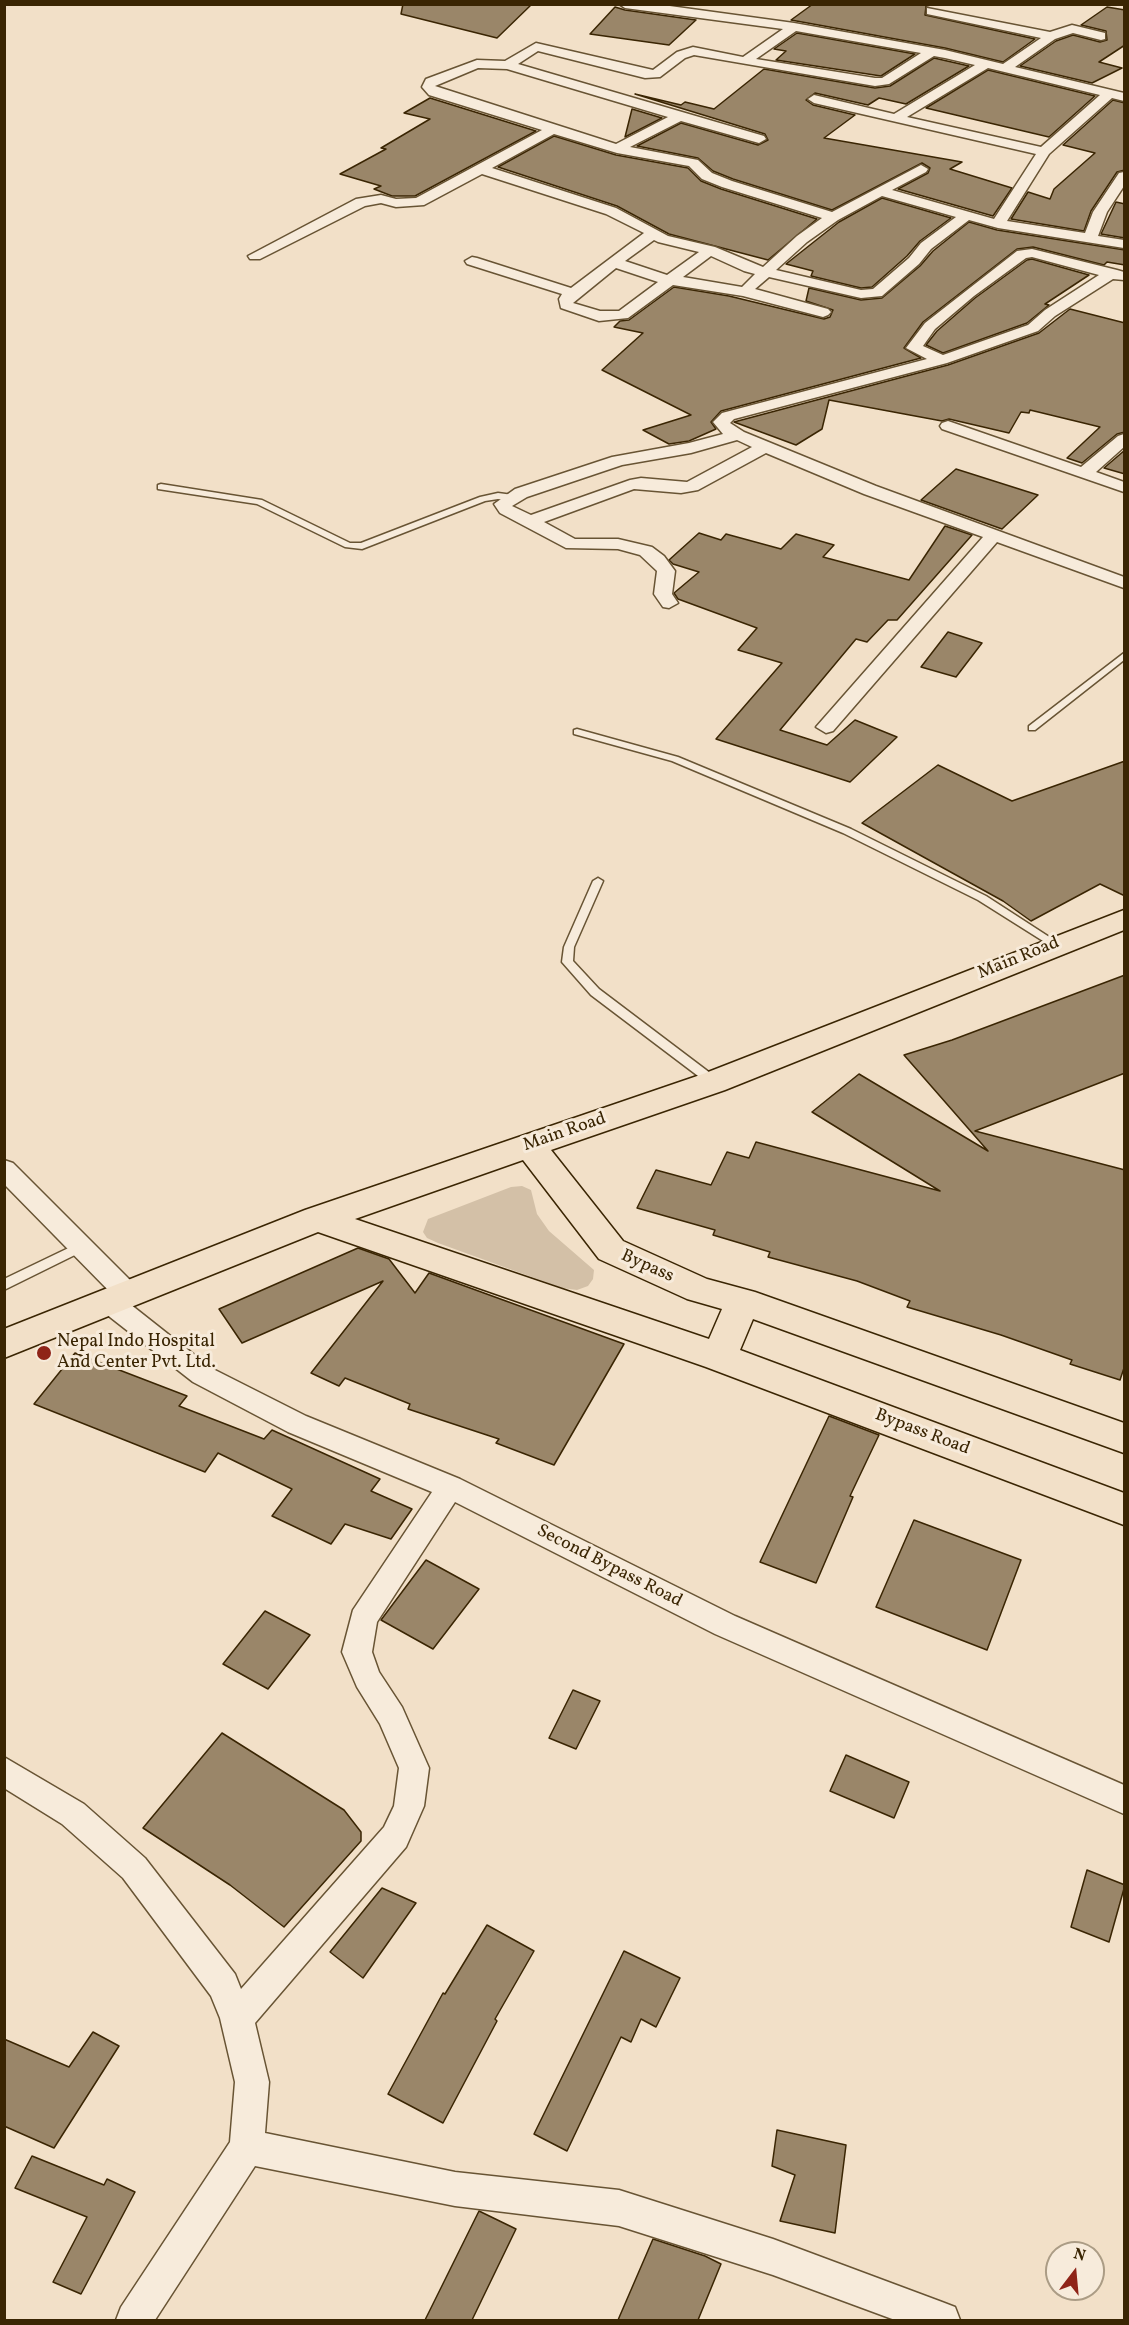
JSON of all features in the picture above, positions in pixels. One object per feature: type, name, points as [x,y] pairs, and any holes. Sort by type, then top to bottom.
[{"type":"main road","name":"Main Road","points":[[4,1344],[317,1219],[714,1082],[1055,944],[1125,919]]},
{"type":"main road","name":"Bypass","points":[[529,1145],[611,1250],[699,1290],[743,1301]]},
{"type":"main road","name":"Bypass Road","points":[[317,1219],[719,1357],[1125,1509]]},
{"type":"main road","points":[[719,1357],[743,1301],[1125,1438]]},
{"type":"street","points":[[625,4],[794,27],[932,52],[1125,97]]},
{"type":"street","points":[[700,13],[712,4]]},
{"type":"street","points":[[931,11],[1051,36]]},
{"type":"street","points":[[745,61],[794,27]]},
{"type":"street","points":[[1006,68],[1051,36],[1072,29],[1101,36]]},
{"type":"street","points":[[508,65],[536,47],[645,74],[656,74],[681,55],[693,51],[874,82],[885,81],[932,52]]},
{"type":"street","points":[[759,139],[585,90],[508,65],[477,63],[430,82],[428,87],[433,92],[617,149],[693,164],[707,176],[727,184],[833,217]]},
{"type":"street","points":[[896,118],[987,63]]},
{"type":"street","points":[[998,224],[1044,152],[1110,93]]},
{"type":"street","points":[[814,99],[1044,152]]},
{"type":"street","points":[[617,149],[681,116]]},
{"type":"street","points":[[255,256],[361,202],[381,199],[419,202],[553,129]]},
{"type":"street","points":[[481,169],[611,211],[678,244],[710,250],[749,268],[842,291],[877,293],[914,261],[926,246],[966,216]]},
{"type":"street","points":[[747,292],[802,239],[833,217],[921,169]]},
{"type":"street","points":[[1090,238],[1100,212],[1125,176]]},
{"type":"street","points":[[879,191],[998,224],[1125,244]]},
{"type":"street","points":[[654,233],[573,292],[566,299],[566,305],[599,316],[612,317],[633,309],[710,250]]},
{"type":"street","points":[[942,360],[914,348],[919,339],[930,326],[969,293],[1022,254],[1032,253],[1118,275]]},
{"type":"street","points":[[472,261],[573,292]]},
{"type":"street","points":[[614,262],[671,280],[747,292],[823,312]]},
{"type":"street","points":[[1118,275],[1050,313],[1033,328],[942,360],[728,416],[721,422],[726,429],[738,435],[870,490],[1125,583]]},
{"type":"street","points":[[948,426],[1125,487]]},
{"type":"street","points":[[669,603],[663,594],[666,571],[658,560],[646,551],[618,544],[572,544],[506,509],[503,504],[513,498],[618,461],[691,448],[738,435]]},
{"type":"street","points":[[1084,473],[1125,439]]},
{"type":"street","points":[[529,522],[630,485],[641,483],[681,488],[692,486],[766,446]]},
{"type":"street","points":[[826,727],[994,535]]},
{"type":"street","name":"Second Bypass Road","points":[[4,1169],[81,1247],[120,1299],[202,1375],[297,1424],[450,1487],[725,1625],[1125,1800]]},
{"type":"street","points":[[237,2018],[395,1838],[409,1806],[414,1768],[391,1716],[367,1678],[357,1652],[363,1619],[450,1487]]},
{"type":"street","points":[[5,1772],[73,1814],[134,1868],[222,1985],[237,2018],[252,2082],[247,2147],[134,2320]]},
{"type":"street","points":[[247,2147],[455,2189],[619,2208],[773,2257],[942,2320]]},
{"type":"lane","points":[[161,487],[259,502],[281,510],[348,545],[362,546],[483,499],[498,496],[513,498]]},
{"type":"lane","points":[[1032,728],[1125,656]]},
{"type":"lane","points":[[577,732],[675,759],[847,831],[982,898],[1055,944]]},
{"type":"lane","points":[[598,881],[569,947],[567,962],[595,992],[714,1082]]},
{"type":"lane","points":[[4,1285],[81,1247]]},
{"type":"shaded area","points":[[522,1186],[531,1190],[537,1214],[549,1231],[594,1270],[593,1279],[588,1286],[577,1290],[562,1288],[438,1243],[427,1238],[423,1232],[428,1219],[511,1187]]},
{"type":"building","points":[[403,4],[532,4],[497,38],[401,14]]},
{"type":"building","points":[[813,4],[936,4],[926,6],[925,15],[1035,39],[1003,62],[945,48],[791,20]]},
{"type":"building","points":[[615,7],[696,20],[669,45],[590,34]]},
{"type":"building","points":[[1107,7],[1125,10],[1125,45],[1099,62],[1122,68],[1092,83],[1020,66],[1056,41],[1073,35],[1100,42],[1107,40],[1106,31],[1081,25]]},
{"type":"building","points":[[797,33],[915,54],[881,76],[776,60],[786,51],[774,49]]},
{"type":"building","points":[[934,58],[969,66],[906,104],[879,98],[868,105],[815,93],[806,100],[813,105],[855,115],[824,138],[962,162],[950,169],[1012,188],[993,216],[898,189],[928,173],[930,168],[922,163],[832,210],[733,179],[713,171],[698,158],[637,146],[681,123],[758,145],[768,140],[765,134],[635,94],[681,105],[685,102],[714,109],[764,69],[875,88],[890,86]]},
{"type":"building","points":[[988,70],[1095,96],[1049,137],[926,108]]},
{"type":"building","points":[[430,98],[536,131],[415,196],[392,196],[374,189],[381,186],[340,174],[386,149],[381,148],[430,119],[404,113]]},
{"type":"building","points":[[1113,100],[1125,103],[1125,170],[1117,172],[1091,211],[1084,231],[1011,219],[1028,192],[1050,199],[1054,189],[1095,153],[1063,145]]},
{"type":"building","points":[[632,109],[662,118],[625,137]]},
{"type":"building","points":[[554,136],[616,155],[688,168],[701,181],[721,189],[817,219],[768,260],[669,234],[617,206],[498,167]]},
{"type":"building","points":[[882,198],[951,218],[920,241],[907,256],[872,287],[861,288],[811,276],[813,271],[786,264],[839,222]]},
{"type":"building","points":[[1116,202],[1125,204],[1125,238],[1101,234]]},
{"type":"building","points":[[969,222],[997,230],[1125,250],[1125,265],[1107,262],[1104,265],[1033,247],[1017,249],[923,322],[904,348],[921,358],[721,411],[711,422],[716,429],[689,441],[669,444],[643,430],[691,415],[602,370],[643,333],[614,327],[620,321],[629,320],[674,287],[729,296],[824,319],[830,317],[833,310],[806,301],[809,288],[861,300],[882,298],[920,266],[933,251]]},
{"type":"building","points":[[1032,259],[1089,275],[1045,304],[1049,305],[1027,323],[943,353],[926,345],[937,331],[975,298],[1027,260]]},
{"type":"building","points":[[1070,309],[1125,323],[1125,432],[1117,434],[1082,463],[1067,458],[1100,427],[1030,410],[1029,413],[1021,412],[1009,433],[949,419],[942,421],[829,400],[822,429],[796,445],[734,422],[948,365],[1039,333]]},
{"type":"building","points":[[1125,450],[1125,474],[1104,468]]},
{"type":"building","points":[[956,469],[1038,495],[1002,529],[921,500]]},
{"type":"building","points":[[945,526],[972,535],[897,620],[888,620],[867,642],[856,639],[780,730],[827,745],[855,720],[897,737],[850,782],[716,739],[782,663],[738,650],[757,628],[678,599],[674,593],[699,572],[673,564],[669,560],[699,533],[721,540],[726,534],[781,549],[796,534],[834,545],[823,557],[909,580]]},
{"type":"building","points":[[948,632],[982,643],[956,677],[921,667]]},
{"type":"building","points":[[1125,761],[1125,896],[1100,884],[1031,921],[1003,901],[862,823],[938,765],[1012,801]]},
{"type":"building","points":[[1125,975],[1125,1073],[975,1131],[1125,1170],[1125,1365],[1120,1380],[1070,1364],[1072,1360],[1001,1335],[907,1307],[910,1301],[857,1281],[768,1257],[770,1252],[713,1235],[715,1230],[637,1208],[656,1170],[711,1185],[727,1152],[749,1158],[756,1142],[940,1191],[812,1112],[859,1074],[988,1151],[904,1055],[952,1040]]},
{"type":"building","points":[[358,1248],[389,1259],[415,1293],[429,1273],[624,1344],[554,1465],[496,1443],[499,1439],[408,1409],[410,1404],[345,1378],[339,1386],[311,1373],[383,1281],[242,1343],[219,1309]]},
{"type":"building","points":[[75,1353],[187,1396],[179,1406],[264,1439],[272,1430],[380,1479],[371,1491],[412,1509],[391,1539],[345,1524],[331,1544],[272,1516],[292,1489],[218,1453],[205,1472],[34,1404]]},
{"type":"building","points":[[829,1416],[879,1435],[850,1496],[853,1497],[816,1583],[760,1562]]},
{"type":"building","points":[[914,1520],[1021,1560],[987,1650],[876,1607]]},
{"type":"building","points":[[426,1560],[479,1589],[433,1649],[381,1620]]},
{"type":"building","points":[[265,1611],[310,1635],[268,1689],[223,1664]]},
{"type":"building","points":[[573,1690],[600,1701],[576,1749],[549,1738]]},
{"type":"building","points":[[222,1733],[344,1810],[361,1832],[361,1841],[284,1927],[230,1885],[143,1828]]},
{"type":"building","points":[[846,1755],[909,1782],[894,1818],[830,1791]]},
{"type":"building","points":[[1087,1870],[1125,1885],[1109,1942],[1071,1927]]},
{"type":"building","points":[[382,1888],[416,1903],[363,1978],[330,1952]]},
{"type":"building","points":[[487,1925],[534,1951],[495,2019],[497,2021],[443,2123],[388,2094],[443,1993],[445,1994]]},
{"type":"building","points":[[624,1951],[680,1978],[656,2027],[641,2019],[631,2042],[621,2037],[567,2151],[534,2134]]},
{"type":"building","points":[[93,2032],[119,2046],[54,2148],[4,2126],[4,2039],[69,2067]]},
{"type":"building","points":[[777,2130],[846,2145],[835,2233],[780,2221],[795,2175],[772,2166]]},
{"type":"building","points":[[32,2156],[104,2185],[107,2179],[135,2192],[81,2294],[53,2282],[87,2217],[15,2188]]},
{"type":"building","points":[[479,2211],[516,2229],[472,2320],[425,2320]]},
{"type":"building","points":[[653,2239],[705,2256],[721,2264],[698,2320],[618,2320]]},
{"type":"place","name":"Nepal Indo Hospital And Center Pvt. Ltd.","points":[[44,1353]]}]
